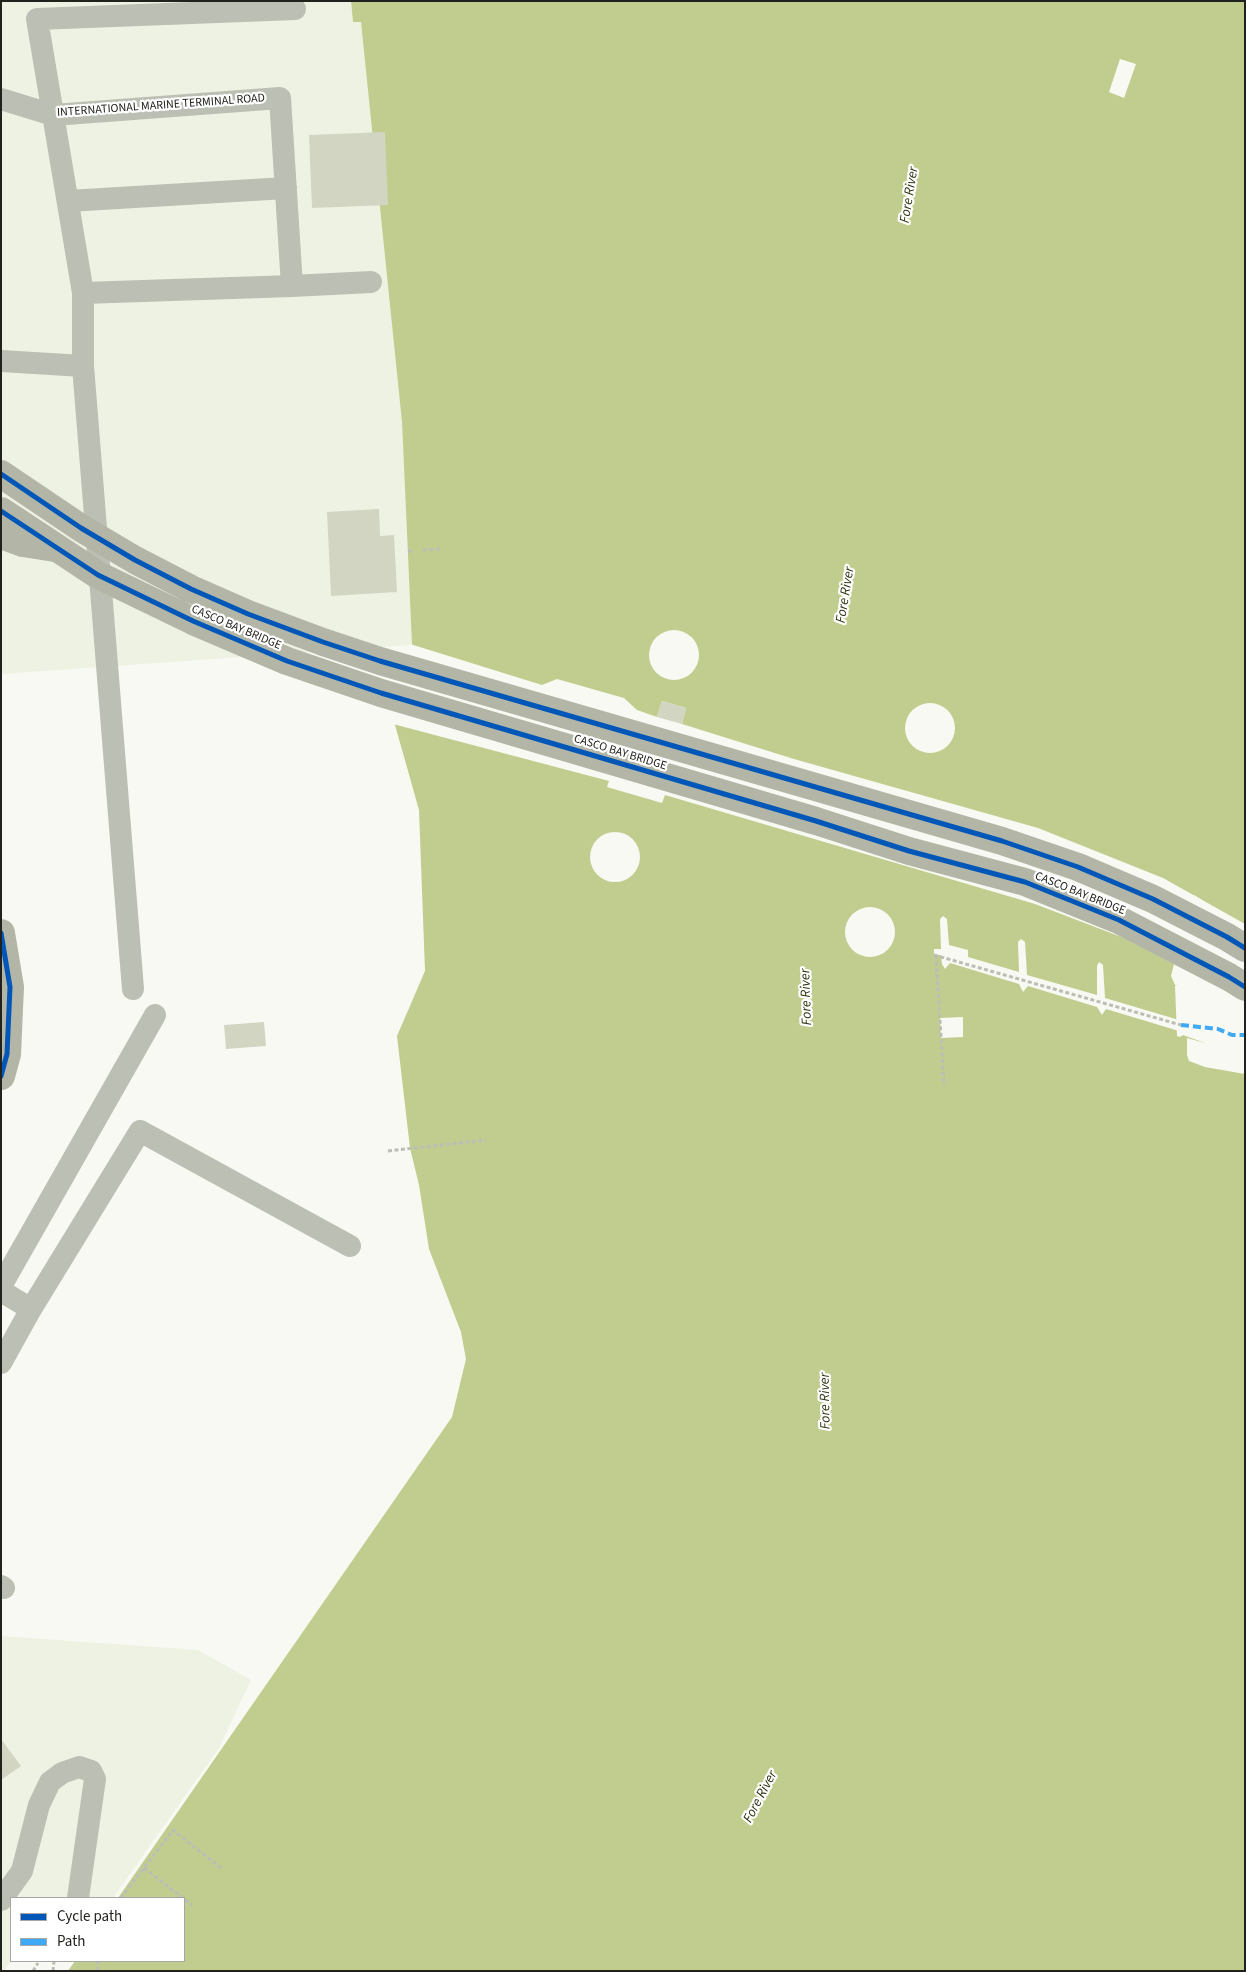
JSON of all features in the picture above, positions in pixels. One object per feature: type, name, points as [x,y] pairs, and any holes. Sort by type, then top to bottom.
[{"type":"main road","name":"CASCO BAY BRIDGE","points":[[1,474],[81,528],[135,560],[191,589],[248,614],[323,642],[389,663],[1002,842],[1078,867],[1153,899],[1245,948]]},
{"type":"main road","name":"CASCO BAY BRIDGE","points":[[1,511],[98,575],[192,621],[287,661],[381,693],[816,821],[909,851],[1024,882],[1119,920],[1245,987]]},
{"type":"main road","points":[[1,535],[23,543],[55,548]]},
{"type":"main road","points":[[1,933],[10,987],[4,1065]]},
{"type":"lane","points":[[133,989],[83,366],[83,293],[37,19],[295,9]]},
{"type":"lane","name":"INTERNATIONAL MARINE TERMINAL ROAD","points":[[1,99],[53,115],[280,98],[292,286]]},
{"type":"lane","points":[[68,201],[286,188]]},
{"type":"lane","points":[[83,293],[371,282]]},
{"type":"lane","points":[[1,361],[83,366]]},
{"type":"lane","points":[[1,1286],[155,1015]]},
{"type":"lane","points":[[1,1363],[31,1309],[140,1131],[350,1246]]},
{"type":"lane","points":[[1,1291],[31,1309]]},
{"type":"lane","points":[[1,1900],[22,1871],[39,1805],[50,1782],[62,1773],[80,1767],[91,1771],[95,1779],[78,1897]]},
{"type":"path","points":[[423,550],[442,549]]},
{"type":"path","points":[[408,551],[414,551]]},
{"type":"path","points":[[944,1086],[935,955],[1181,1025]]},
{"type":"path","points":[[388,1151],[486,1140]]},
{"type":"path","points":[[121,1897],[172,1830],[221,1868]]},
{"type":"path","points":[[144,1868],[182,1897]]},
{"type":"path","points":[[185,1900],[192,1905]]},
{"type":"path","points":[[33,1971],[38,1963]]},
{"type":"shaded area","points":[[1,1],[351,1],[353,22],[361,22],[363,40],[385,39],[412,645],[1,674]]},
{"type":"shaded area","points":[[1,1636],[198,1650],[251,1680],[219,1748],[114,1897],[10,1897],[10,1962],[4,1971],[1,1971]]},
{"type":"water","name":"Fore River","points":[[351,1],[1245,1],[1245,928],[1194,895],[1179,983],[1175,986],[1177,1036],[1183,1035],[1205,1043],[1204,1048],[1245,1060],[1245,1971],[68,1971],[74,1962],[185,1962],[185,1897],[119,1897],[452,1417],[466,1359],[461,1332],[429,1249],[419,1185],[410,1148],[397,1036],[425,971],[419,810],[395,725],[412,645],[402,422],[361,22],[353,22]]},
{"type":"pier","points":[[1120,59],[1136,64],[1124,98],[1109,92]]},
{"type":"pier","points":[[669,630],[679,630],[692,637],[699,650],[699,660],[692,673],[679,680],[669,680],[660,676],[653,669],[649,660],[649,650],[653,641],[660,634]]},
{"type":"pier","points":[[410,644],[542,685],[557,679],[624,698],[637,710],[657,717],[662,701],[686,708],[682,724],[794,759],[1038,828],[1163,878],[1245,924],[1245,930],[1195,899],[1181,984],[1175,985],[1171,976],[1174,964],[1124,938],[1035,904],[665,795],[662,803],[607,787],[609,781],[393,724]]},
{"type":"pier","points":[[925,703],[935,703],[948,710],[955,723],[955,733],[948,746],[935,753],[925,753],[916,749],[909,742],[905,733],[905,723],[909,714],[916,707]]},
{"type":"pier","points":[[610,832],[620,832],[633,839],[640,852],[640,862],[633,875],[620,882],[610,882],[601,878],[594,871],[590,862],[590,852],[594,843],[601,836]]},
{"type":"pier","points":[[865,907],[875,907],[888,914],[895,927],[895,937],[888,950],[875,957],[865,957],[856,953],[849,946],[845,937],[845,927],[849,918],[856,911]]},
{"type":"pier","points":[[943,916],[947,919],[949,945],[968,950],[968,957],[1019,972],[1018,942],[1021,939],[1025,942],[1027,975],[1097,995],[1097,966],[1099,962],[1103,965],[1105,998],[1179,1020],[1179,1031],[1106,1009],[1102,1015],[1097,1007],[1028,986],[1023,992],[1019,984],[950,963],[945,969],[942,964],[941,955],[934,955],[934,949],[941,949],[940,919]]},
{"type":"pier","points":[[963,1017],[963,1037],[941,1038],[940,1018]]},
{"type":"pier","points":[[1187,1038],[1205,1043],[1206,1040],[1207,1047],[1245,1057],[1245,1074],[1205,1067],[1189,1061]]},
{"type":"building","points":[[385,132],[388,205],[312,208],[309,135]]},
{"type":"building","points":[[379,509],[380,536],[394,535],[397,592],[331,596],[327,512]]},
{"type":"building","points":[[662,701],[686,708],[682,724],[657,717]]},
{"type":"building","points":[[264,1022],[266,1046],[226,1049],[224,1025]]},
{"type":"building","points":[[1,1739],[21,1766],[1,1780]]},
{"type":"marked path","points":[[1181,1025],[1218,1029],[1232,1035],[1245,1035]]},
{"type":"cycle path","points":[[1,474],[81,528],[135,560],[191,589],[248,614],[380,661],[1002,841],[1078,867],[1153,899],[1245,948]]},
{"type":"cycle path","points":[[1,511],[98,575],[193,621],[287,661],[381,693],[816,821],[909,851],[1025,882],[1119,920],[1245,987]]},
{"type":"cycle path","points":[[1,933],[10,987],[7,1054],[1,1076]]}]
